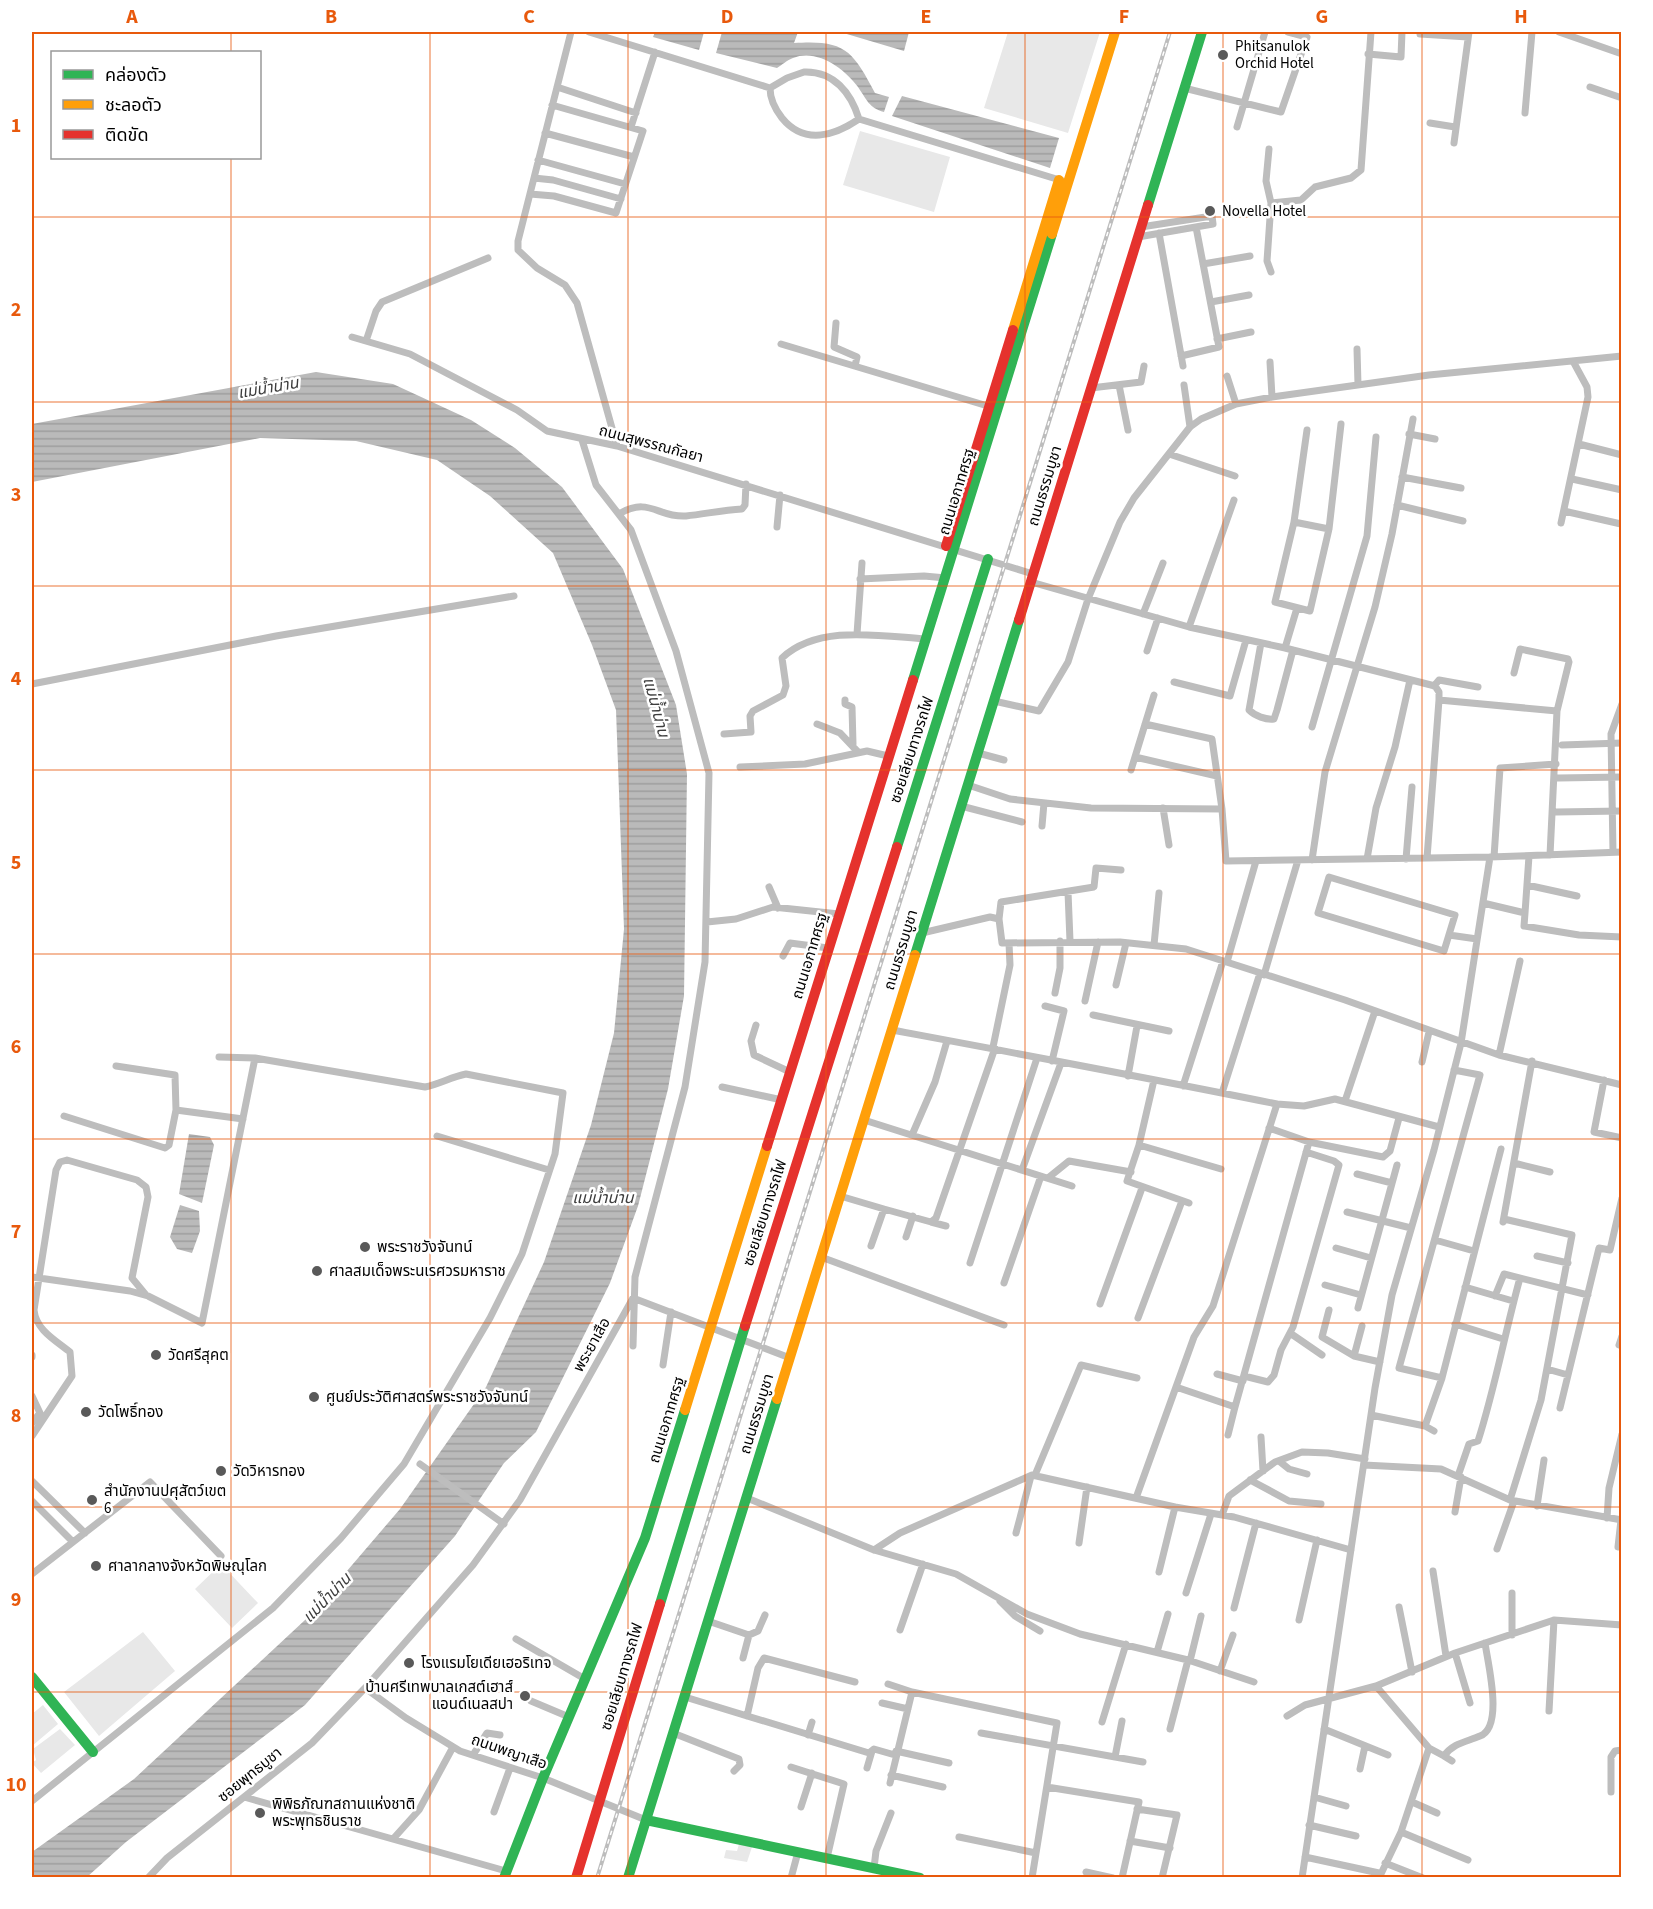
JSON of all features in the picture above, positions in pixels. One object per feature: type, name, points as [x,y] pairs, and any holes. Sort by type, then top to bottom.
[{"type":"main road","points":[[1064,181],[1114,32]]},
{"type":"main road","name":"ถนนธรรมบูชา","points":[[628,1878],[1202,32]]},
{"type":"main road","name":"ถนนเอกาทศรฐ","points":[[505,1874],[543,1778],[645,1538],[888,756],[946,578],[951,547],[1064,181]]},
{"type":"main road","name":"ซอยเลียบทางรถไฟ","points":[[576,1878],[741,1340],[988,559]]},
{"type":"main road","points":[[32,1677],[93,1752]]},
{"type":"main road","name":"ถนนพญาเสือ","points":[[646,1820],[915,1877]]},
{"type":"street","points":[[571,32],[538,160],[518,250],[537,268],[565,285],[577,303],[617,446]]},
{"type":"street","points":[[589,32],[770,88],[787,78],[804,72],[824,75],[848,94],[859,119]]},
{"type":"street","points":[[1237,127],[1265,32]]},
{"type":"street","points":[[1184,88],[1281,112],[1307,37],[1288,32]]},
{"type":"street","points":[[1271,203],[1301,200],[1315,187],[1358,175],[1361,170],[1371,32]]},
{"type":"street","points":[[1368,54],[1401,57],[1402,32]]},
{"type":"street","points":[[1525,113],[1532,32]]},
{"type":"street","points":[[1559,32],[1622,54]]},
{"type":"street","points":[[1420,34],[1469,34],[1454,143]]},
{"type":"street","points":[[631,127],[655,52]]},
{"type":"street","points":[[557,87],[636,113]]},
{"type":"street","points":[[1590,87],[1622,98]]},
{"type":"street","points":[[770,88],[770,96],[779,114],[788,125],[805,135],[827,135],[859,119],[1064,181]]},
{"type":"street","points":[[530,194],[554,196],[616,213],[643,131],[552,105]]},
{"type":"street","points":[[1430,123],[1455,127]]},
{"type":"street","points":[[545,133],[634,158]]},
{"type":"street","points":[[1269,148],[1266,181],[1271,203],[1267,261],[1271,272]]},
{"type":"street","points":[[538,160],[626,184]]},
{"type":"street","points":[[534,178],[553,180],[621,199]]},
{"type":"street","points":[[1212,216],[1213,224],[1159,233],[1139,232],[1212,216]]},
{"type":"street","points":[[1181,356],[1219,347],[1196,227]]},
{"type":"street","points":[[1159,233],[1183,366]]},
{"type":"street","points":[[1203,264],[1250,256]]},
{"type":"street","points":[[366,341],[376,311],[382,302],[488,258]]},
{"type":"street","points":[[1210,302],[1249,295]]},
{"type":"street","points":[[836,323],[834,347],[857,357],[855,366]]},
{"type":"street","points":[[1217,339],[1251,332]]},
{"type":"street","name":"ถนนสุพรรณกัลยา","points":[[352,337],[410,354],[517,410],[547,431],[617,446],[746,484],[988,559],[1088,599],[1189,627],[1289,649],[1355,668],[1434,686],[1439,680],[1478,687]]},
{"type":"street","points":[[781,345],[994,408]]},
{"type":"street","points":[[1357,349],[1358,385]]},
{"type":"street","points":[[994,701],[1039,711],[1068,662],[1088,599],[1120,522],[1134,498],[1190,427],[1212,412],[1236,404],[1272,397],[1430,375],[1574,363],[1622,356]]},
{"type":"street","points":[[1270,362],[1272,397]]},
{"type":"street","points":[[1561,523],[1588,398],[1587,387],[1574,363]]},
{"type":"street","points":[[1091,388],[1143,381],[1144,366]]},
{"type":"street","points":[[1227,376],[1236,404]]},
{"type":"street","points":[[1119,385],[1128,430]]},
{"type":"street","points":[[1185,385],[1190,427]]},
{"type":"street","points":[[1312,860],[1326,772],[1355,668],[1375,607],[1413,419]]},
{"type":"street","points":[[1307,430],[1294,522],[1275,602],[1310,611],[1329,528],[1341,424]]},
{"type":"street","points":[[1409,434],[1435,439]]},
{"type":"street","points":[[1312,727],[1367,536],[1376,437]]},
{"type":"street","points":[[582,440],[596,485],[631,530],[676,651],[709,773],[705,962],[685,1087],[635,1277],[633,1346]]},
{"type":"street","points":[[1579,444],[1622,455]]},
{"type":"street","points":[[1168,454],[1235,476]]},
{"type":"street","points":[[1402,477],[1461,488]]},
{"type":"street","points":[[1572,479],[1622,490]]},
{"type":"street","points":[[619,514],[630,507],[643,506],[672,515],[742,509],[745,505],[746,484]]},
{"type":"street","points":[[777,527],[780,495]]},
{"type":"street","points":[[1189,627],[1234,500]]},
{"type":"street","points":[[1397,505],[1463,520]]},
{"type":"street","points":[[1564,511],[1621,524]]},
{"type":"street","points":[[1294,522],[1329,528]]},
{"type":"street","points":[[858,634],[862,563]]},
{"type":"street","points":[[1143,614],[1163,563]]},
{"type":"street","points":[[860,579],[924,576],[946,578]]},
{"type":"street","points":[[32,684],[276,636],[514,596]]},
{"type":"street","points":[[1261,643],[1249,710],[1253,714],[1274,719],[1297,608]]},
{"type":"street","points":[[1147,651],[1158,618]]},
{"type":"street","points":[[724,734],[750,732],[750,716],[753,711],[783,695],[786,686],[782,658],[812,641],[858,634],[925,639]]},
{"type":"street","points":[[1174,682],[1230,696],[1246,640]]},
{"type":"street","points":[[1514,673],[1520,649],[1568,659],[1569,666],[1557,711],[1550,855]]},
{"type":"street","points":[[1367,859],[1376,808],[1395,747],[1410,680]]},
{"type":"street","points":[[1426,858],[1439,700],[1439,692],[1434,686]]},
{"type":"street","points":[[1131,770],[1154,695]]},
{"type":"street","points":[[845,700],[845,704],[852,707],[853,744]]},
{"type":"street","points":[[1439,700],[1557,711]]},
{"type":"street","points":[[1145,724],[1212,739],[1222,809],[1226,861],[1529,856],[1617,852],[1613,812],[1612,728],[1622,704]]},
{"type":"street","points":[[817,724],[840,733],[853,744],[858,752]]},
{"type":"street","points":[[1562,745],[1622,743]]},
{"type":"street","points":[[740,767],[804,764],[867,751],[888,756]]},
{"type":"street","points":[[978,753],[1004,760]]},
{"type":"street","points":[[1135,757],[1217,776]]},
{"type":"street","points":[[1302,1878],[1380,1362],[1392,1295],[1461,1042],[1492,857],[1500,768],[1556,764]]},
{"type":"street","points":[[1558,778],[1622,777]]},
{"type":"street","points":[[968,785],[1011,799],[1091,808],[1222,809]]},
{"type":"street","points":[[1406,859],[1412,787]]},
{"type":"street","points":[[1042,826],[1044,803]]},
{"type":"street","points":[[961,806],[1022,822]]},
{"type":"street","points":[[1163,808],[1169,845]]},
{"type":"street","points":[[1556,812],[1622,811]]},
{"type":"street","points":[[1529,856],[1524,926],[1578,935],[1622,937]]},
{"type":"street","points":[[1222,1093],[1298,860]]},
{"type":"street","points":[[1183,1086],[1256,861]]},
{"type":"street","points":[[1121,870],[1096,868],[1094,887],[1001,902],[999,919],[1002,943],[1070,941],[1126,943],[1186,949],[1499,1055],[1532,1061],[1622,1085]]},
{"type":"street","points":[[1329,877],[1455,915],[1449,935],[1444,951],[1318,913],[1329,877]]},
{"type":"street","points":[[1527,885],[1577,896]]},
{"type":"street","points":[[769,887],[778,908]]},
{"type":"street","points":[[1068,891],[1070,941]]},
{"type":"street","points":[[1154,945],[1159,893]]},
{"type":"street","points":[[1483,903],[1525,913]]},
{"type":"street","points":[[707,922],[736,919],[778,908],[839,914]]},
{"type":"street","points":[[922,933],[981,918],[999,919]]},
{"type":"street","points":[[1449,935],[1477,939]]},
{"type":"street","points":[[1056,993],[1060,968],[1060,941]]},
{"type":"street","points":[[1085,1001],[1098,942]]},
{"type":"street","points":[[931,1222],[936,1218],[945,1199],[959,1150],[994,1048],[1010,965],[1009,943]]},
{"type":"street","points":[[1116,985],[1126,943]]},
{"type":"street","points":[[783,956],[787,944],[828,948]]},
{"type":"street","points":[[1499,1055],[1520,961]]},
{"type":"street","points":[[1045,1006],[1064,1011],[1052,1061]]},
{"type":"street","points":[[1344,1101],[1374,1011]]},
{"type":"street","points":[[1093,1015],[1169,1031]]},
{"type":"street","points":[[756,1025],[751,1041],[754,1055],[790,1072]]},
{"type":"street","points":[[1128,1076],[1137,1026]]},
{"type":"street","points":[[892,1030],[1277,1104],[1304,1106],[1329,1099],[1344,1101],[1439,1128]]},
{"type":"street","points":[[1422,1062],[1429,1032]]},
{"type":"street","points":[[912,1135],[935,1082],[947,1041]]},
{"type":"street","points":[[32,1801],[273,1608],[341,1538],[404,1464],[490,1318],[522,1254],[555,1154],[563,1093],[466,1074],[425,1087],[255,1058],[219,1057]]},
{"type":"street","points":[[32,1276],[130,1291],[148,1296],[202,1323],[255,1058]]},
{"type":"street","points":[[970,1263],[1037,1058]]},
{"type":"street","points":[[1497,1549],[1524,1462],[1547,1369],[1572,1244],[1570,1233],[1504,1220],[1532,1061]]},
{"type":"street","points":[[1022,1170],[1061,1063]]},
{"type":"street","points":[[64,1116],[102,1125],[165,1148],[169,1145],[176,1110],[175,1075],[116,1066]]},
{"type":"street","points":[[1442,1378],[1399,1368],[1480,1075],[1454,1070]]},
{"type":"street","points":[[1138,1318],[1185,1202],[1128,1181],[1154,1080]]},
{"type":"street","points":[[1604,1080],[1594,1132],[1622,1138]]},
{"type":"street","points":[[722,1087],[782,1100]]},
{"type":"street","points":[[1136,1498],[1194,1336],[1213,1306],[1277,1104]]},
{"type":"street","points":[[176,1110],[243,1119]]},
{"type":"street","points":[[1269,1128],[1308,1142],[1387,1156],[1399,1118]]},
{"type":"street","points":[[864,1120],[1072,1186]]},
{"type":"street","points":[[437,1136],[549,1170]]},
{"type":"street","points":[[1228,1435],[1308,1142]]},
{"type":"street","points":[[1139,1145],[1221,1169]]},
{"type":"street","points":[[1425,1426],[1442,1378],[1501,1149]]},
{"type":"street","points":[[1216,1374],[1263,1381],[1272,1380],[1281,1350],[1290,1333],[1339,1166],[1334,1161],[1306,1152]]},
{"type":"street","points":[[32,1436],[72,1376],[70,1352],[35,1320],[56,1170],[60,1162],[67,1160],[137,1180],[146,1187],[148,1197],[132,1278],[148,1296]]},
{"type":"street","points":[[1004,1283],[1044,1177],[1069,1161],[1131,1172]]},
{"type":"street","points":[[1514,1163],[1550,1172]]},
{"type":"street","points":[[1358,1308],[1397,1165]]},
{"type":"street","points":[[1357,1173],[1392,1183]]},
{"type":"street","points":[[1100,1304],[1142,1188]]},
{"type":"street","points":[[840,1196],[946,1226]]},
{"type":"street","points":[[1560,1408],[1599,1248],[1610,1250],[1622,1198]]},
{"type":"street","points":[[871,1246],[885,1209]]},
{"type":"street","points":[[1347,1212],[1412,1228]]},
{"type":"street","points":[[906,1237],[913,1216]]},
{"type":"street","points":[[1435,1240],[1474,1251]]},
{"type":"street","points":[[1336,1248],[1371,1258]]},
{"type":"street","points":[[1537,1256],[1568,1263]]},
{"type":"street","points":[[821,1257],[1004,1325]]},
{"type":"street","points":[[1495,1296],[1502,1275],[1588,1295]]},
{"type":"street","points":[[1455,1512],[1459,1477],[1468,1444],[1478,1441],[1489,1407],[1503,1339],[1520,1278]]},
{"type":"street","points":[[1325,1285],[1361,1295]]},
{"type":"street","points":[[1465,1287],[1513,1302]]},
{"type":"street","points":[[633,1298],[790,1358]]},
{"type":"street","name":"พระยาเสือ","points":[[504,1524],[533,1477],[633,1298]]},
{"type":"street","points":[[1329,1310],[1322,1337],[1354,1356],[1380,1362]]},
{"type":"street","points":[[663,1365],[671,1312]]},
{"type":"street","points":[[1455,1324],[1503,1339]]},
{"type":"street","points":[[1354,1356],[1362,1326]]},
{"type":"street","points":[[1290,1333],[1322,1355]]},
{"type":"street","points":[[1622,1336],[1619,1345],[1622,1346]]},
{"type":"street","points":[[1016,1533],[1033,1476],[1081,1365],[1137,1378]]},
{"type":"street","points":[[1547,1369],[1568,1375]]},
{"type":"street","points":[[1176,1387],[1234,1407]]},
{"type":"street","points":[[32,1396],[40,1413],[32,1422]]},
{"type":"street","points":[[1371,1415],[1425,1426],[1434,1431]]},
{"type":"street","points":[[1607,1518],[1609,1488],[1622,1434]]},
{"type":"street","points":[[1261,1437],[1263,1471]]},
{"type":"street","points":[[416,1446],[420,1464]]},
{"type":"street","points":[[1222,1515],[1229,1496],[1279,1461],[1302,1452],[1328,1453],[1364,1462],[1441,1468],[1512,1500],[1621,1520],[1618,1547]]},
{"type":"street","points":[[1537,1506],[1544,1460]]},
{"type":"street","points":[[1279,1461],[1293,1471],[1307,1474]]},
{"type":"street","points":[[365,1688],[451,1590],[504,1524],[420,1464],[404,1464]]},
{"type":"street","points":[[874,1550],[900,1533],[1033,1476],[1222,1515],[1351,1550]]},
{"type":"street","points":[[1250,1480],[1289,1501],[1321,1504]]},
{"type":"street","points":[[32,1481],[85,1533]]},
{"type":"street","points":[[32,1575],[150,1482],[220,1556]]},
{"type":"street","points":[[1079,1543],[1087,1487]]},
{"type":"street","points":[[747,1498],[874,1550],[956,1574],[1027,1614],[1080,1634],[1189,1660],[1254,1682]]},
{"type":"street","points":[[32,1500],[73,1542]]},
{"type":"street","points":[[1159,1572],[1175,1507]]},
{"type":"street","points":[[1186,1593],[1211,1514]]},
{"type":"street","points":[[1234,1608],[1256,1523]]},
{"type":"street","points":[[1299,1620],[1317,1540]]},
{"type":"street","points":[[32,1562],[39,1569]]},
{"type":"street","points":[[900,1630],[923,1564]]},
{"type":"street","points":[[1433,1571],[1446,1656]]},
{"type":"street","points":[[1512,1593],[1512,1635]]},
{"type":"street","points":[[999,1599],[1015,1616],[1040,1631]]},
{"type":"street","points":[[1399,1607],[1412,1672]]},
{"type":"street","points":[[1157,1652],[1168,1614]]},
{"type":"street","points":[[708,1622],[749,1635],[758,1631],[765,1615]]},
{"type":"street","points":[[1170,1729],[1201,1616]]},
{"type":"street","points":[[1287,1716],[1305,1705],[1376,1686],[1446,1656],[1554,1620],[1622,1625]]},
{"type":"street","points":[[1549,1712],[1554,1620]]},
{"type":"street","points":[[743,1658],[749,1635]]},
{"type":"street","points":[[1220,1671],[1233,1635]]},
{"type":"street","points":[[516,1639],[585,1679]]},
{"type":"street","points":[[1444,1756],[1455,1744],[1482,1736],[1490,1728],[1494,1708],[1485,1643]]},
{"type":"street","points":[[1102,1722],[1126,1644]]},
{"type":"street","points":[[1455,1653],[1470,1703]]},
{"type":"street","points":[[747,1716],[758,1668],[764,1658],[855,1682]]},
{"type":"street","points":[[888,1684],[912,1692],[1057,1723],[1032,1878]]},
{"type":"street","points":[[1376,1686],[1430,1748],[1452,1761]]},
{"type":"street","name":"ถนนพญาเสือ","points":[[365,1688],[453,1748],[543,1778],[646,1820]]},
{"type":"street","name":"ซอยพุทธบูชา","points":[[148,1878],[167,1858],[312,1743],[365,1688]]},
{"type":"street","points":[[912,1692],[895,1753],[891,1779],[943,1787]]},
{"type":"street","points":[[684,1697],[869,1753],[874,1749],[949,1763]]},
{"type":"street","points":[[531,1701],[569,1717]]},
{"type":"street","points":[[882,1703],[908,1709]]},
{"type":"street","points":[[1115,1757],[1122,1721]]},
{"type":"street","points":[[808,1735],[812,1722]]},
{"type":"street","points":[[1324,1729],[1388,1755]]},
{"type":"street","points":[[473,1755],[487,1733],[500,1735]]},
{"type":"street","points":[[673,1733],[739,1760],[740,1765],[734,1772]]},
{"type":"street","points":[[981,1733],[1143,1762]]},
{"type":"street","points":[[1360,1769],[1365,1746]]},
{"type":"street","points":[[393,1839],[419,1810],[453,1748]]},
{"type":"street","points":[[1305,1857],[1379,1875],[1401,1832],[1430,1748]]},
{"type":"street","points":[[1611,1792],[1611,1757],[1615,1751],[1622,1750]]},
{"type":"street","points":[[867,1768],[872,1751]]},
{"type":"street","points":[[792,1767],[844,1784],[827,1858]]},
{"type":"street","points":[[494,1812],[510,1768]]},
{"type":"street","points":[[801,1807],[812,1773]]},
{"type":"street","points":[[1047,1787],[1139,1802],[1122,1878]]},
{"type":"street","points":[[244,1797],[393,1839],[505,1874]]},
{"type":"street","points":[[1314,1797],[1346,1806]]},
{"type":"street","points":[[1412,1802],[1437,1813]]},
{"type":"street","points":[[1137,1809],[1176,1815],[1162,1878]]},
{"type":"street","points":[[874,1868],[876,1851],[891,1813]]},
{"type":"street","points":[[1310,1825],[1356,1836]]},
{"type":"street","points":[[1401,1832],[1468,1860]]},
{"type":"street","points":[[959,1837],[1036,1853]]},
{"type":"street","points":[[1130,1840],[1170,1848]]},
{"type":"street","points":[[791,1878],[798,1852]]},
{"type":"street","points":[[1384,1863],[1423,1878]]},
{"type":"street","points":[[1086,1872],[1113,1878]]},
{"type":"shaded area","points":[[1008,32],[1100,32],[1068,133],[984,108]]},
{"type":"shaded area","points":[[860,131],[950,157],[934,212],[843,185]]},
{"type":"shaded area","points":[[221,1564],[258,1603],[232,1628],[195,1589]]},
{"type":"shaded area","points":[[143,1632],[175,1671],[99,1736],[64,1692]]},
{"type":"shaded area","points":[[43,1705],[58,1724],[32,1746],[32,1714]]},
{"type":"shaded area","points":[[60,1729],[75,1745],[41,1773],[32,1763],[36,1760],[33,1749]]},
{"type":"shaded area","points":[[739,1844],[752,1847],[747,1862],[724,1858],[726,1850],[737,1851]]},
{"type":"water","points":[[655,32],[704,32],[699,50],[653,37]]},
{"type":"water","points":[[722,32],[798,32],[794,43],[825,43],[845,50],[860,66],[875,93],[889,97],[884,112],[866,100],[846,73],[821,58],[802,56],[791,59],[777,68],[716,53]]},
{"type":"water","points":[[840,32],[909,32],[904,51]]},
{"type":"water","points":[[902,96],[1059,138],[1050,168],[892,116]]},
{"type":"water","name":"แม่น้ำน่าน","points":[[316,372],[393,384],[471,420],[515,448],[562,487],[623,569],[676,705],[687,774],[684,996],[668,1089],[638,1206],[610,1283],[536,1432],[504,1463],[455,1536],[305,1705],[126,1842],[87,1877],[32,1877],[32,1852],[134,1779],[305,1620],[400,1509],[486,1387],[544,1262],[591,1125],[614,1033],[624,929],[616,710],[592,645],[553,553],[490,496],[437,460],[356,441],[260,438],[32,482],[32,424]]},
{"type":"water","points":[[189,1134],[210,1137],[214,1145],[202,1203],[179,1194]]},
{"type":"water","points":[[180,1205],[199,1211],[200,1231],[192,1253],[177,1249],[170,1237]]},
{"type":"railway","points":[[597,1878],[1170,32]]},
{"type":"traffic: fast","points":[[1148,205],[1202,32]]},
{"type":"traffic: fast","points":[[913,680],[1052,234]]},
{"type":"traffic: fast","points":[[897,847],[988,559]]},
{"type":"traffic: fast","points":[[915,955],[1019,620]]},
{"type":"traffic: fast","points":[[660,1604],[745,1326]]},
{"type":"traffic: fast","points":[[628,1878],[777,1399]]},
{"type":"traffic: fast","points":[[504,1878],[543,1778],[645,1538],[685,1410]]},
{"type":"traffic: fast","points":[[32,1677],[93,1752]]},
{"type":"traffic: fast","points":[[646,1820],[920,1878]]},
{"type":"traffic: slow","points":[[1052,234],[1115,32]]},
{"type":"traffic: slow","points":[[1013,330],[1059,180]]},
{"type":"traffic: slow","points":[[777,1399],[915,955]]},
{"type":"traffic: slow","points":[[685,1410],[767,1146]]},
{"type":"traffic: jam","points":[[1019,620],[1148,205]]},
{"type":"traffic: jam","points":[[946,546],[1013,330]]},
{"type":"traffic: jam","points":[[767,1146],[913,680]]},
{"type":"traffic: jam","points":[[745,1326],[897,847]]},
{"type":"traffic: jam","points":[[576,1878],[660,1604]]},
{"type":"place","name":"Phitsanulok Orchid Hotel","points":[[1223,55]]},
{"type":"place","name":"Novella Hotel","points":[[1210,211]]},
{"type":"place","name":"พระราชวังจันทน์","points":[[365,1247]]},
{"type":"place","name":"ศาลสมเด็จพระนเรศวรมหาราช","points":[[317,1271]]},
{"type":"place","name":"วัดศรีสุคต","points":[[156,1355]]},
{"type":"place","name":"ศูนย์ประวัติศาสตร์พระราชวังจันทน์","points":[[314,1397]]},
{"type":"place","name":"วัดโพธิ์ทอง","points":[[86,1412]]},
{"type":"place","name":"วัดวิหารทอง","points":[[221,1471]]},
{"type":"place","name":"สำนักงานปศุสัตว์เขต 6","points":[[92,1500]]},
{"type":"place","name":"ศาลากลางจังหวัดพิษณุโลก","points":[[96,1566]]},
{"type":"place","name":"โรงแรมโยเดียเฮอริเทจ","points":[[409,1663]]},
{"type":"place","name":"บ้านศรีเทพบาลเกสต์เฮาส์ แอนด์เนลสปา","points":[[525,1696]]},
{"type":"place","name":"พิพิธภัณฑสถานแห่งชาติ พระพุทธชินราช","points":[[260,1813]]}]
